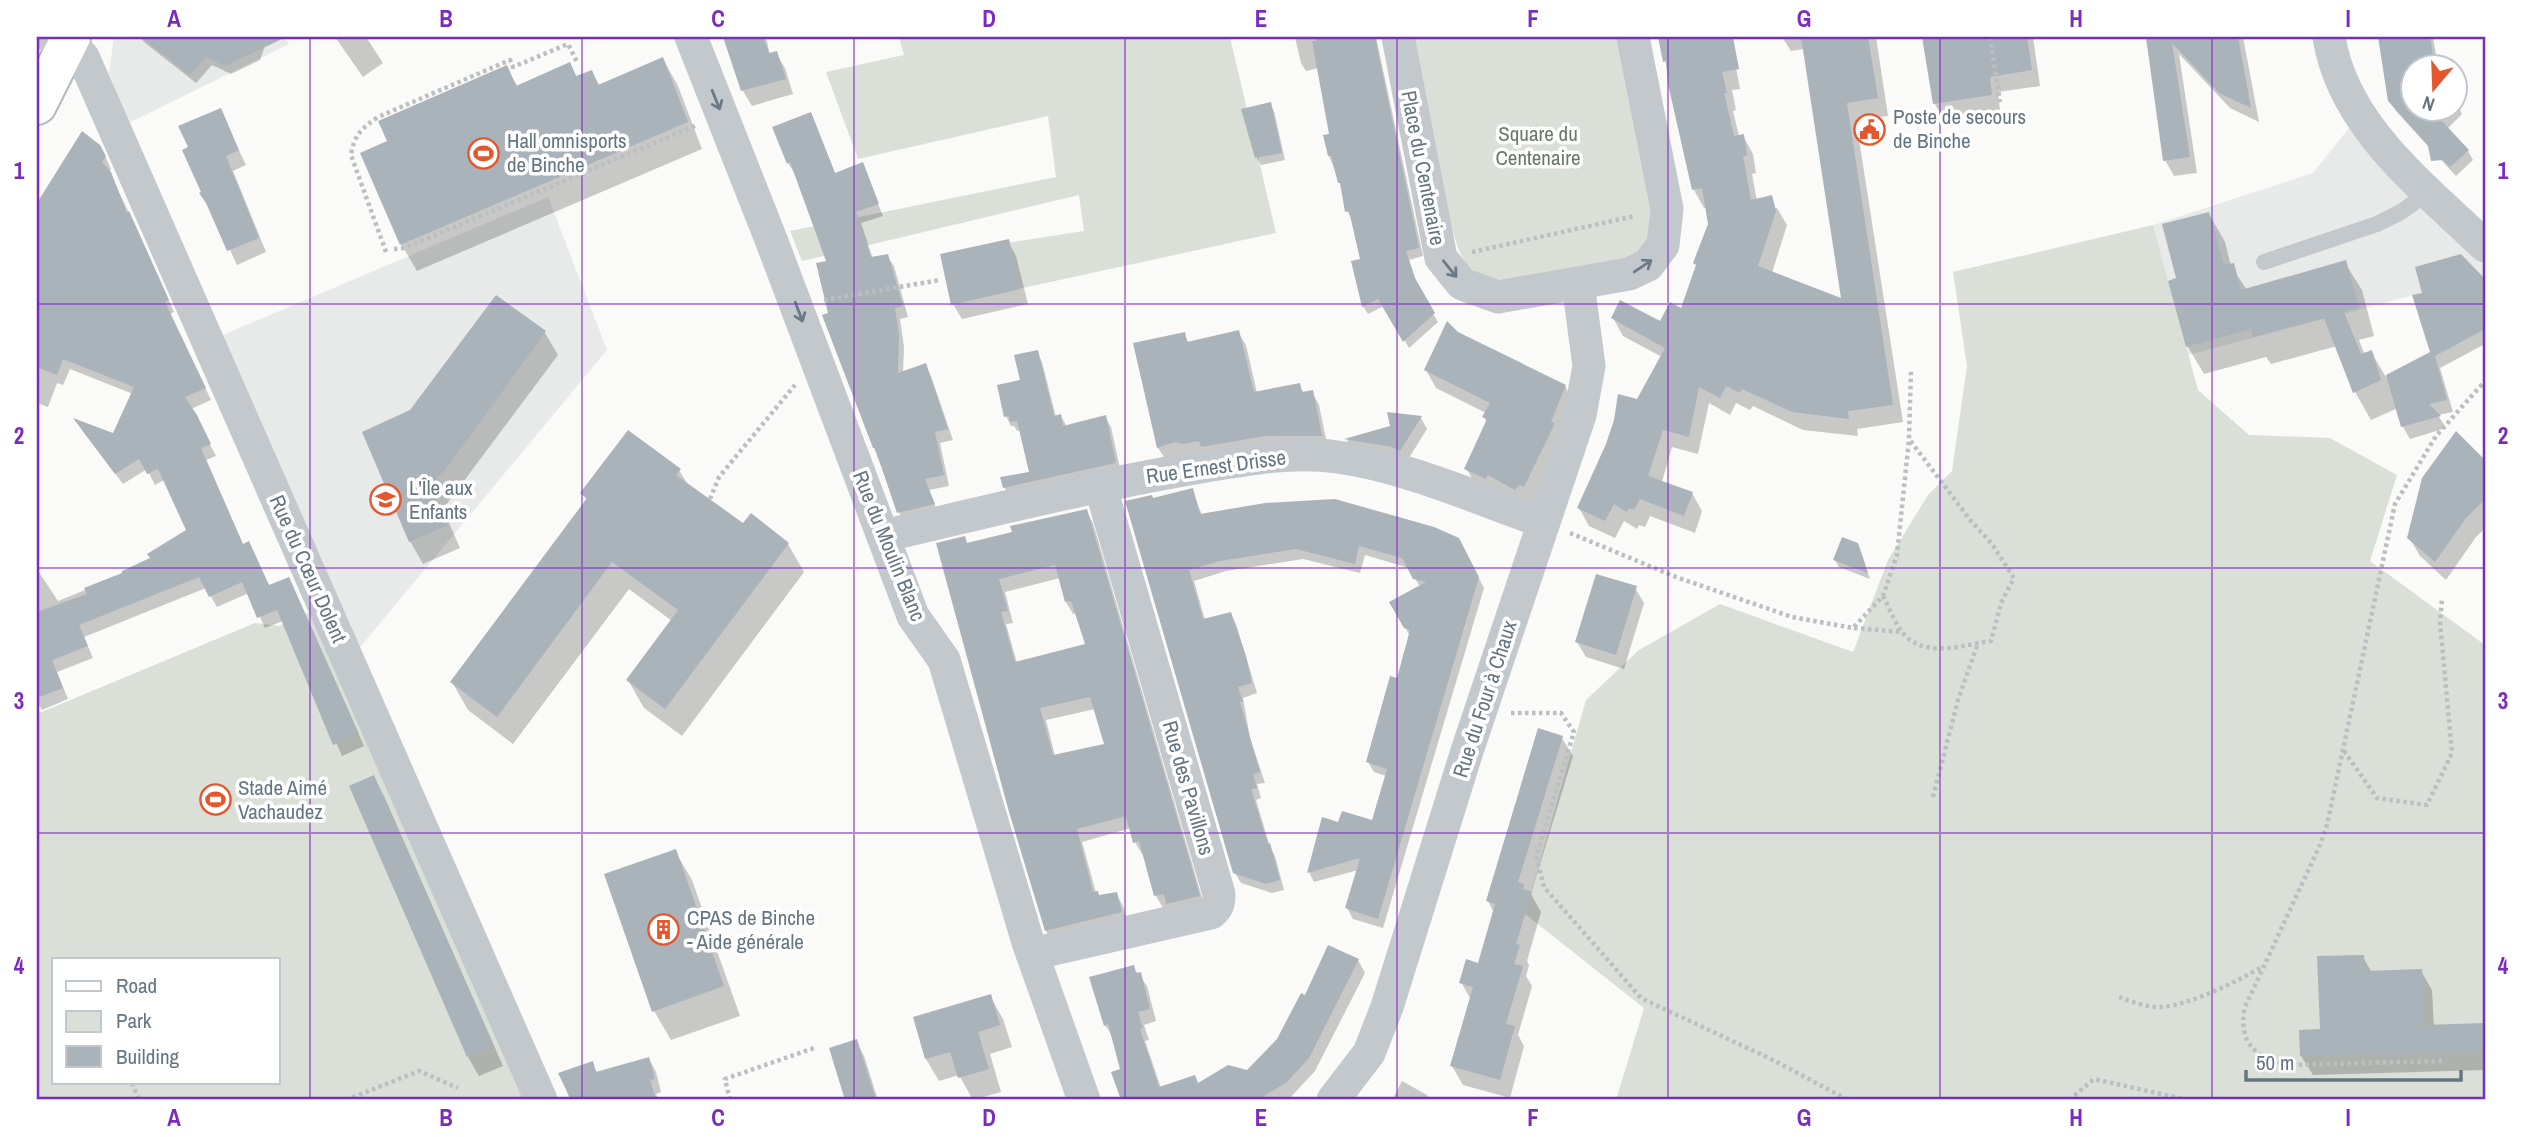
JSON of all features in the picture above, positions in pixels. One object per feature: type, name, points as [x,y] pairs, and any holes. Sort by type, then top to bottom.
[{"type":"main road","points":[[37,105],[64,38]]},
{"type":"street","name":"Rue du Moulin Blanc","points":[[691,37],[913,616],[944,660],[1032,954],[1084,1100]]},
{"type":"street","name":"Place du Centenaire","points":[[1398,37],[1441,258],[1462,284],[1498,297],[1629,274],[1648,265],[1663,245],[1667,209],[1633,37]]},
{"type":"street","points":[[2329,37],[2352,104],[2376,139],[2485,246]]},
{"type":"street","name":"Rue du Cœur Dolent","points":[[64,38],[83,57],[541,1100]]},
{"type":"street","name":"Rue du Four à Chaux","points":[[1333,1100],[1369,1053],[1387,1007],[1479,717],[1580,415],[1589,366],[1578,283]]},
{"type":"street","name":"Rue Ernest Drisse","points":[[883,536],[1100,485],[1242,460],[1307,456],[1334,457],[1395,470],[1544,522]]},
{"type":"street","name":"Rue des Pavillons","points":[[1032,954],[1210,913],[1217,908],[1219,902],[1219,894],[1100,485]]},
{"type":"lane","points":[[2264,262],[2377,224],[2401,212],[2429,192]]},
{"type":"path","points":[[1990,37],[2000,102]]},
{"type":"path","points":[[386,252],[351,155],[353,143],[361,129],[378,117],[510,60],[513,67],[568,44],[577,61]]},
{"type":"path","points":[[394,249],[404,248],[722,116]]},
{"type":"path","points":[[1441,258],[1667,209]]},
{"type":"path","points":[[796,305],[940,280]]},
{"type":"path","points":[[709,499],[719,477],[816,359]]},
{"type":"path","points":[[1853,628],[1884,596],[1897,555],[1909,439],[1911,369]]},
{"type":"path","points":[[2442,1060],[2291,1065],[2273,1062],[2258,1055],[2246,1037],[2242,1020],[2262,967],[2319,845],[2332,804],[2395,504],[2437,436],[2485,380]]},
{"type":"path","points":[[1884,596],[1902,632],[1925,648],[1936,650],[1991,641],[2001,603],[2014,578],[1992,544],[1971,521],[1909,439]]},
{"type":"path","points":[[1544,522],[1676,577],[1791,617],[1853,628],[1902,632]]},
{"type":"path","points":[[2343,751],[2377,797],[2427,805],[2452,752],[2440,621],[2442,599]]},
{"type":"path","points":[[1933,797],[1958,700],[1978,643]]},
{"type":"path","points":[[1479,717],[1516,713],[1561,713],[1574,732],[1536,856],[1544,887],[1641,998],[1775,1061],[1848,1100]]},
{"type":"path","points":[[2119,997],[2137,1004],[2160,1007],[2233,984],[2262,967]]},
{"type":"path","points":[[730,1100],[725,1079],[814,1048]]},
{"type":"path","points":[[346,1100],[419,1071],[458,1088]]},
{"type":"path","points":[[2069,1100],[2094,1079],[2188,1100]]},
{"type":"shaded area","points":[[114,37],[284,37],[289,44],[127,124],[109,73]]},
{"type":"shaded area","points":[[2353,123],[2408,190],[2485,264],[2485,276],[2188,355],[2153,225],[2313,173]]},
{"type":"shaded area","name":"L'Île aux Enfants","points":[[548,197],[607,350],[357,651],[218,337]]},
{"type":"green space","points":[[899,37],[1230,37],[1276,233],[1018,289],[1006,243],[1084,231],[1079,195],[802,261],[790,231],[1056,177],[1048,116],[858,159],[826,72],[904,55]]},
{"type":"green space","name":"Square du Centenaire","points":[[1411,37],[1618,37],[1655,208],[1653,226],[1643,249],[1631,257],[1507,283],[1477,274],[1468,267],[1452,229]]},
{"type":"green space","points":[[2153,225],[2198,390],[2249,435],[2330,438],[2397,475],[2370,561],[2485,645],[2485,1100],[1616,1100],[1644,1008],[1525,914],[1586,700],[1639,650],[1720,604],[1853,652],[1888,560],[1928,495],[1952,471],[1967,366],[1953,272]]},
{"type":"green space","name":"Stade Aimé Vachaudez","points":[[312,611],[525,1100],[37,1100],[37,714],[255,623],[279,626]]},
{"type":"building","points":[[141,37],[286,37],[225,66],[206,57],[190,75]]},
{"type":"building","points":[[723,37],[763,37],[769,53],[777,51],[786,79],[741,91]]},
{"type":"building","points":[[1315,37],[1375,37],[1419,248],[1406,251],[1415,278],[1435,313],[1403,342],[1378,299],[1362,307],[1351,261],[1360,259],[1349,211],[1345,212],[1340,183],[1331,156],[1328,156],[1323,135],[1329,134],[1312,41],[1316,41]]},
{"type":"building","points":[[1658,37],[1733,37],[1739,69],[1722,72],[1734,136],[1744,134],[1747,155],[1743,156],[1751,200],[1772,195],[1776,211],[1758,266],[1841,298],[1801,37],[1868,37],[1878,98],[1847,103],[1893,405],[1848,411],[1849,419],[1792,412],[1742,389],[1740,393],[1726,386],[1720,398],[1699,387],[1689,437],[1663,430],[1648,476],[1693,492],[1684,516],[1640,499],[1634,510],[1629,508],[1627,512],[1614,504],[1605,521],[1577,508],[1606,444],[1614,420],[1618,394],[1637,399],[1665,348],[1611,318],[1620,300],[1660,321],[1670,302],[1681,308],[1696,265],[1693,263],[1708,224],[1702,188],[1692,190],[1668,84],[1666,61],[1663,62]]},
{"type":"building","points":[[1922,37],[2027,37],[2032,70],[1990,77],[1992,95],[1933,104]]},
{"type":"building","points":[[2146,37],[2238,37],[2251,108],[2219,93],[2172,43],[2190,157],[2163,161]]},
{"type":"building","points":[[2378,37],[2430,37],[2433,52],[2400,52],[2400,114],[2388,101]]},
{"type":"building","name":"Hall omnisports de Binche","points":[[663,57],[688,122],[400,245],[360,153],[387,141],[378,121],[507,65],[516,86],[570,62],[576,76],[592,70],[598,85]]},
{"type":"building","points":[[1271,102],[1282,153],[1255,158],[1241,109]]},
{"type":"building","points":[[221,108],[239,150],[226,156],[259,238],[227,251],[182,150],[188,147],[178,126]]},
{"type":"building","points":[[811,112],[835,173],[863,162],[879,204],[856,212],[871,257],[888,254],[903,306],[895,308],[899,334],[898,373],[926,363],[948,429],[935,432],[944,475],[925,479],[935,504],[897,513],[875,448],[822,315],[828,313],[816,263],[826,261],[790,162],[787,164],[772,127]]},
{"type":"building","points":[[2407,122],[2443,122],[2469,150],[2450,167],[2443,160],[2431,161],[2428,146]]},
{"type":"building","points":[[82,131],[100,145],[106,156],[102,162],[111,172],[127,213],[129,211],[169,300],[165,302],[206,388],[185,397],[211,444],[201,448],[243,544],[249,541],[269,585],[289,577],[359,734],[333,745],[277,610],[257,618],[242,582],[209,597],[199,577],[79,625],[88,646],[52,660],[63,688],[37,698],[37,612],[87,594],[84,588],[150,558],[147,554],[186,530],[158,469],[147,474],[139,459],[115,474],[73,418],[113,433],[134,387],[63,359],[57,375],[37,367],[37,203]]},
{"type":"building","points":[[2209,212],[2224,265],[2234,263],[2241,290],[2346,260],[2359,308],[2344,312],[2361,354],[2372,350],[2381,380],[2353,393],[2324,318],[2253,337],[2251,329],[2186,347],[2168,281],[2176,278],[2162,224]]},
{"type":"building","points":[[1009,239],[1020,289],[951,305],[940,254]]},
{"type":"building","points":[[2461,254],[2485,279],[2485,329],[2435,356],[2447,400],[2429,404],[2441,416],[2401,427],[2386,375],[2430,352],[2412,295],[2422,293],[2415,267]]},
{"type":"building","points":[[496,295],[546,331],[449,465],[431,485],[448,525],[409,542],[362,432],[410,410]]},
{"type":"building","points":[[1447,321],[1458,332],[1566,385],[1551,422],[1555,423],[1524,487],[1519,485],[1515,490],[1488,475],[1486,479],[1464,469],[1487,419],[1482,417],[1490,403],[1424,370]]},
{"type":"building","points":[[1239,330],[1254,392],[1300,383],[1302,392],[1313,390],[1322,436],[1265,436],[1201,447],[1199,441],[1182,444],[1175,442],[1157,448],[1133,343],[1185,332],[1187,342]]},
{"type":"building","points":[[1038,350],[1054,416],[1061,414],[1063,426],[1106,415],[1116,463],[1003,488],[1000,477],[1029,472],[1017,421],[1010,422],[1009,416],[1004,417],[997,385],[1020,380],[1014,355]]},
{"type":"building","points":[[1387,412],[1422,416],[1400,451],[1392,447],[1344,439],[1390,426]]},
{"type":"building","points":[[628,430],[681,469],[676,475],[743,523],[751,513],[789,543],[665,709],[626,680],[678,610],[612,562],[497,717],[450,682],[587,498],[580,493]]},
{"type":"building","points":[[2456,431],[2485,460],[2485,499],[2466,518],[2435,562],[2407,538],[2422,478]]},
{"type":"building","points":[[1193,488],[1200,514],[1265,503],[1335,499],[1434,527],[1459,538],[1479,577],[1378,919],[1345,908],[1360,858],[1307,873],[1322,817],[1338,822],[1342,811],[1372,820],[1387,769],[1366,762],[1390,676],[1397,678],[1410,630],[1404,628],[1389,602],[1426,582],[1413,579],[1402,558],[1359,546],[1355,564],[1296,549],[1220,561],[1189,570],[1203,619],[1231,612],[1246,656],[1252,683],[1238,687],[1260,772],[1253,774],[1257,788],[1251,789],[1280,880],[1266,884],[1233,873],[1125,501],[1152,495],[1153,498]]},
{"type":"building","points":[[1087,509],[1200,896],[1166,904],[1164,894],[1154,896],[1139,841],[1133,843],[1126,816],[1077,829],[1093,892],[1098,891],[1099,895],[1117,892],[1122,912],[1045,931],[1009,812],[936,543],[965,536],[967,543],[1012,532],[1010,526]],"holes":[[[1055,565],[1065,602],[1071,601],[1085,644],[1015,662],[1001,612],[1008,611],[999,579]],[[1090,697],[1104,744],[1053,755],[1040,708]]]},
{"type":"building","points":[[1842,537],[1858,543],[1868,573],[1833,560]]},
{"type":"building","points":[[1596,574],[1637,586],[1616,655],[1575,642]]},
{"type":"building","points":[[1538,728],[1563,736],[1518,882],[1524,884],[1523,889],[1532,892],[1516,944],[1520,945],[1514,964],[1523,966],[1506,1024],[1515,1026],[1500,1080],[1450,1066],[1473,987],[1459,983],[1466,959],[1478,963],[1495,904],[1486,901]]},
{"type":"building","points":[[374,775],[494,1046],[467,1057],[349,786]]},
{"type":"building","name":"CPAS de Binche - Aide générale","points":[[676,849],[724,986],[652,1012],[604,874]]},
{"type":"building","points":[[1328,945],[1359,959],[1309,1058],[1287,1082],[1258,1100],[1121,1100],[1111,1072],[1120,1069],[1108,1024],[1104,1026],[1089,977],[1134,965],[1136,973],[1141,972],[1150,1009],[1138,1012],[1143,1028],[1140,1029],[1159,1087],[1195,1075],[1198,1083],[1228,1065],[1247,1070],[1277,1039],[1301,993],[1305,995]]},
{"type":"building","points":[[2364,955],[2365,971],[2422,969],[2424,1025],[2485,1023],[2485,1051],[2300,1056],[2299,1030],[2320,1029],[2317,956]]},
{"type":"building","points":[[991,994],[1000,1025],[978,1032],[989,1069],[958,1078],[950,1052],[925,1059],[913,1017]]},
{"type":"building","points":[[857,1039],[876,1100],[845,1100],[829,1048]]},
{"type":"building","points":[[649,1057],[655,1079],[650,1080],[656,1100],[571,1100],[558,1073],[593,1061],[596,1072]]},
{"type":"place","name":"Poste de secours de Binche","points":[[1870,129]]},
{"type":"place","name":"Hall omnisports de Binche","points":[[484,153]]},
{"type":"place","name":"L'Île aux Enfants","points":[[386,500]]},
{"type":"place","name":"Stade Aimé Vachaudez","points":[[215,800]]},
{"type":"place","name":"CPAS de Binche - Aide générale","points":[[664,930]]}]
